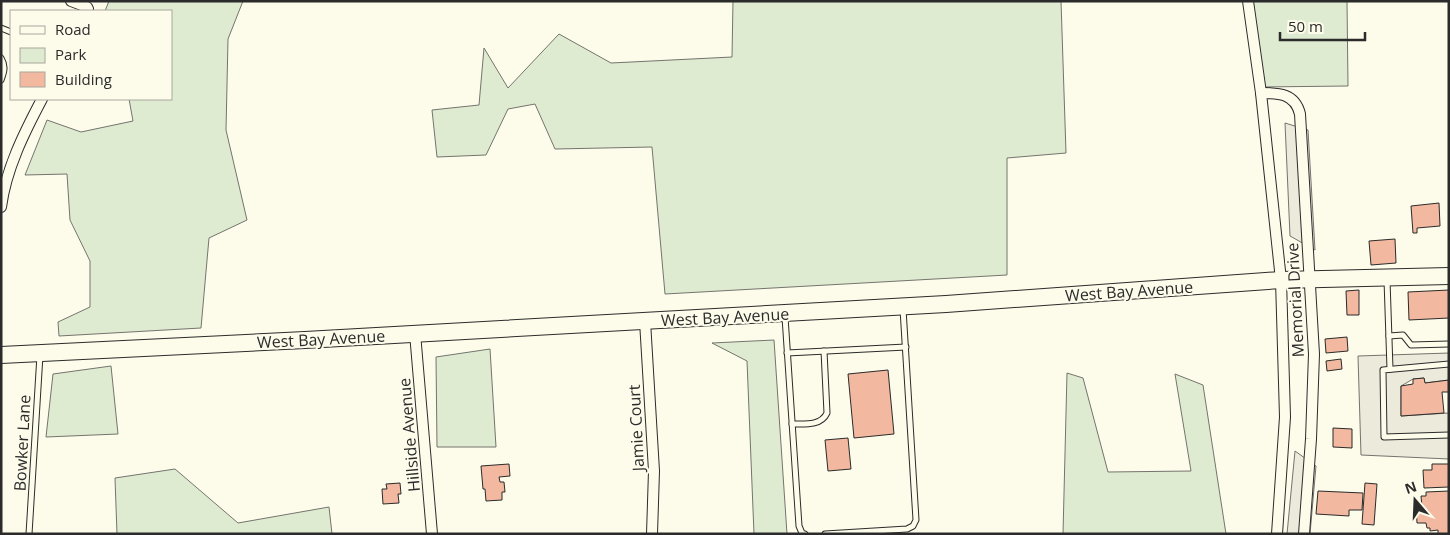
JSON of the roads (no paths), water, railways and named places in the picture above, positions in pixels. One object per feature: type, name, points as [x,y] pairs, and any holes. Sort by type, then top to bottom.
[{"type":"main road","name":"West Bay Avenue","points":[[1,355],[784,314],[1281,280],[1449,276]]},
{"type":"street","points":[[71,1],[89,7]]},
{"type":"street","name":"Memorial Drive","points":[[1248,1],[1261,93],[1281,280],[1285,417],[1277,534]]},
{"type":"street","name":"Memorial Drive","points":[[1261,93],[1277,93],[1288,96],[1295,101],[1298,107],[1314,354],[1311,439],[1304,534]]},
{"type":"street","points":[[1,207],[4,177],[41,100]]},
{"type":"street","name":"Jamie Court","points":[[645,321],[654,471],[652,534]]},
{"type":"street","name":"Hillside Avenue","points":[[416,333],[432,534]]},
{"type":"lane","points":[[1,58],[4,70],[1,80]]},
{"type":"lane","points":[[1387,278],[1390,369]]},
{"type":"lane","points":[[825,534],[907,529],[913,526],[916,520],[903,306]]},
{"type":"lane","points":[[784,314],[799,526],[802,533],[805,534]]},
{"type":"lane","points":[[1389,336],[1403,335],[1411,345],[1449,344]]},
{"type":"lane","points":[[787,353],[906,346]]},
{"type":"lane","points":[[792,424],[819,422],[827,414],[824,351]]},
{"type":"lane","name":"Bowker Lane","points":[[29,534],[40,354]]},
{"type":"lane","points":[[1449,364],[1383,370],[1384,437],[1449,435]]}]
